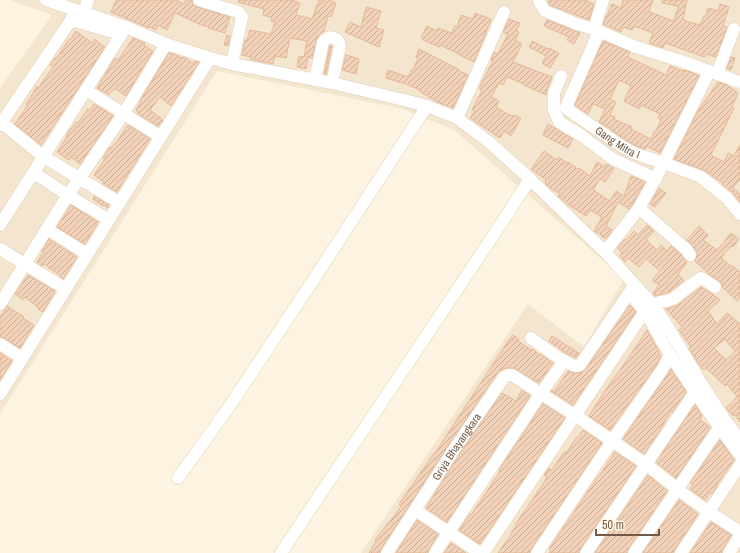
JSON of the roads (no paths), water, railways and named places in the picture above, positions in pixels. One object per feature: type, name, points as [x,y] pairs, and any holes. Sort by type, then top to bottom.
[{"type":"street","points":[[46,0],[64,3],[77,14],[210,58],[232,64],[371,92],[427,106],[457,118],[489,142],[530,179],[605,252],[649,312],[670,355],[695,392],[722,424],[740,440]]},
{"type":"street","points":[[88,0],[1,124],[44,157],[120,203]]},
{"type":"street","points":[[199,0],[238,12],[242,17],[232,64]]},
{"type":"street","points":[[539,0],[545,11],[636,47],[740,82]]},
{"type":"street","points":[[596,31],[603,0]]},
{"type":"street","points":[[457,118],[504,12]]},
{"type":"street","points":[[605,252],[639,208],[657,178],[713,73],[734,29]]},
{"type":"street","points":[[0,225],[123,30]]},
{"type":"street","name":"Gang Mitra I","points":[[596,31],[566,108],[623,147],[642,156],[701,177],[727,198],[740,214]]},
{"type":"street","points":[[314,80],[323,42],[325,39],[331,37],[338,40],[340,43],[332,83]]},
{"type":"street","points":[[0,304],[68,195],[124,114],[166,44]]},
{"type":"street","points":[[1,390],[66,289],[210,58]]},
{"type":"street","points":[[561,76],[554,93],[554,110],[559,122],[582,136],[613,159],[657,178]]},
{"type":"street","points":[[86,90],[161,137]]},
{"type":"street","points":[[178,478],[233,400],[427,106]]},
{"type":"street","points":[[34,173],[109,220]]},
{"type":"street","points":[[281,553],[530,179]]},
{"type":"street","points":[[639,208],[687,250],[690,255]]},
{"type":"street","points":[[47,229],[88,254]]},
{"type":"street","points":[[0,249],[66,289]]},
{"type":"street","points":[[492,553],[649,312],[660,302],[673,299],[701,278],[715,287]]},
{"type":"street","points":[[531,338],[564,361],[576,367],[580,364],[632,289]]},
{"type":"street","points":[[649,312],[666,324],[700,381],[740,455]]},
{"type":"street","points":[[0,344],[22,358]]},
{"type":"street","points":[[537,553],[612,441],[662,370],[670,355]]},
{"type":"street","points":[[435,553],[541,393],[564,361]]},
{"type":"street","name":"Griya Bhayangkara","points":[[387,553],[504,377],[508,375],[512,375],[541,393],[646,464],[677,489],[740,532]]},
{"type":"street","points":[[586,553],[695,392]]},
{"type":"street","points":[[415,510],[482,553],[579,419]]},
{"type":"street","points":[[634,553],[722,424]]},
{"type":"street","points":[[681,553],[740,465]]},
{"type":"street","points":[[729,553],[740,536]]}]
